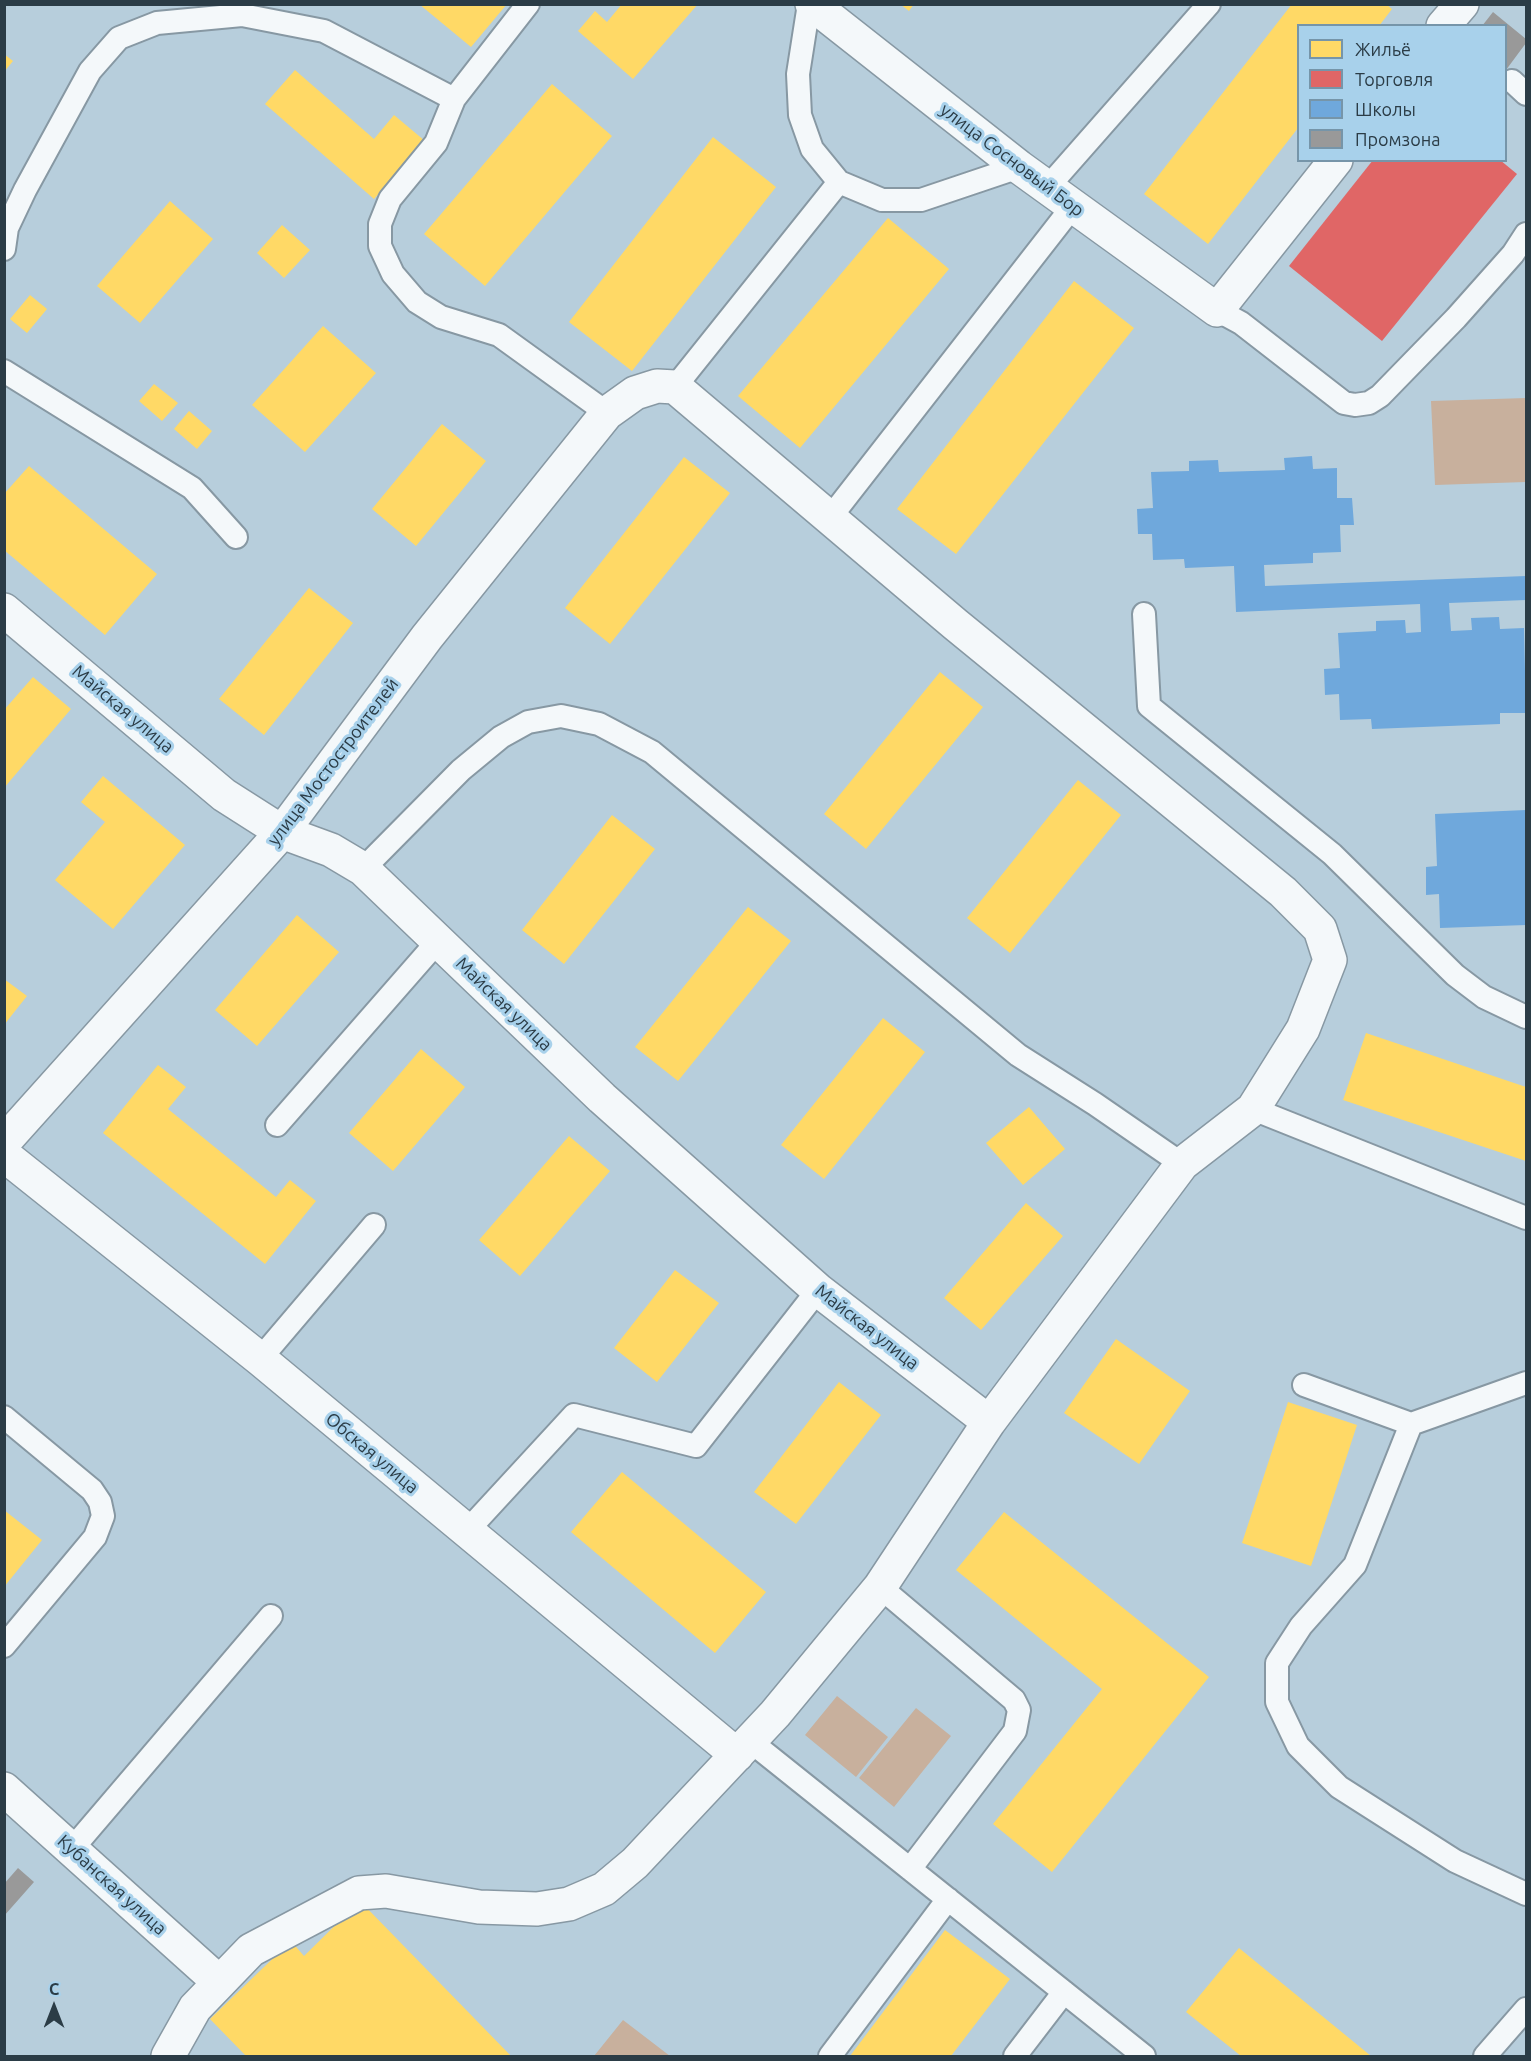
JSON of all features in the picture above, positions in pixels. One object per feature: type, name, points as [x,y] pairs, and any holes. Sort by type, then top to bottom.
[{"type":"street","name":"улица Сосновый Бор","points":[[810,4],[1018,167],[1217,310]]},
{"type":"street","points":[[1217,310],[1334,162]]},
{"type":"street","name":"улица Мостостроителей","points":[[4,1142],[282,832],[427,637],[607,413],[634,393],[666,387]]},
{"type":"street","points":[[168,2056],[195,2008],[251,1950],[359,1893],[386,1891],[479,1907],[537,1909],[569,1904],[604,1889],[635,1863],[743,1748],[880,1587],[989,1422],[1182,1164],[1253,1109],[1303,1029],[1330,960],[1320,929],[1283,892],[666,387]]},
{"type":"street","name":"Майская улица","points":[[4,610],[224,795],[282,832],[331,850],[363,869],[602,1098],[818,1290],[989,1422]]},
{"type":"street","name":"Обская улица","points":[[4,1155],[260,1359],[467,1531],[743,1748]]},
{"type":"street","name":"Кубанская улица","points":[[4,1789],[219,1982]]},
{"type":"lane","points":[[528,4],[454,99],[436,143],[390,199],[380,224],[380,246],[393,274],[417,302],[441,317],[499,335],[607,413]]},
{"type":"lane","points":[[810,4],[798,74],[800,115],[812,148],[839,182],[882,200],[921,200],[1018,167]]},
{"type":"lane","points":[[829,519],[1060,197],[1209,4]]},
{"type":"lane","points":[[4,249],[7,228],[25,190],[90,71],[119,38],[156,23],[242,15],[324,31],[454,99]]},
{"type":"lane","points":[[666,387],[839,182]]},
{"type":"lane","points":[[1217,310],[1241,323],[1344,403],[1362,404],[1380,396],[1520,259],[1527,234]]},
{"type":"lane","points":[[4,370],[192,488],[236,537]]},
{"type":"lane","points":[[1144,614],[1149,706],[1332,854],[1455,975],[1484,997],[1527,1017]]},
{"type":"lane","points":[[363,869],[460,770],[501,737],[528,722],[561,716],[599,724],[652,752],[1018,1055],[1095,1104],[1182,1164]]},
{"type":"lane","points":[[277,1125],[438,941]]},
{"type":"lane","points":[[1253,1109],[1527,1218]]},
{"type":"lane","points":[[260,1359],[374,1225]]},
{"type":"lane","points":[[467,1531],[574,1415],[696,1446],[818,1290]]},
{"type":"lane","points":[[1304,1385],[1411,1424],[1527,1383]]},
{"type":"lane","points":[[4,1418],[92,1490],[100,1502],[103,1516],[95,1537],[4,1646]]},
{"type":"lane","points":[[1411,1424],[1355,1565],[1301,1626],[1277,1663],[1277,1702],[1298,1746],[1339,1787],[1455,1861],[1527,1894]]},
{"type":"lane","points":[[880,1587],[1014,1700],[1019,1710],[1015,1731],[910,1869]]},
{"type":"lane","points":[[72,1849],[271,1616]]},
{"type":"lane","points":[[743,1748],[910,1869],[1144,2056]]},
{"type":"lane","points":[[830,2056],[948,1899]]},
{"type":"lane","points":[[1016,2056],[1064,1992]]},
{"type":"lane","points":[[1485,2056],[1527,2009]]},
{"type":"shaded area","points":[[1526,398],[1526,482],[1435,485],[1431,401]]},
{"type":"shaded area","points":[[837,1696],[888,1737],[856,1777],[805,1735]]},
{"type":"shaded area","points":[[916,1708],[951,1736],[894,1807],[859,1778]]},
{"type":"shaded area","points":[[623,2020],[670,2056],[594,2056]]},
{"type":"building: Жильё","points":[[419,4],[507,4],[471,47]]},
{"type":"building: Жильё","points":[[622,4],[698,4],[633,79],[578,31],[595,11],[607,22]]},
{"type":"building: Жильё","points":[[900,4],[914,4],[909,11]]},
{"type":"building: Жильё","points":[[1292,4],[1386,4],[1392,9],[1381,24],[1297,24],[1297,129],[1208,244],[1144,194]]},
{"type":"building: Жильё","points":[[4,54],[13,61],[4,72]]},
{"type":"building: Жильё","points":[[295,70],[374,139],[394,115],[425,141],[374,199],[265,104]]},
{"type":"building: Жильё","points":[[552,84],[612,136],[485,286],[424,234]]},
{"type":"building: Жильё","points":[[713,137],[776,187],[632,371],[569,322]]},
{"type":"building: Жильё","points":[[170,201],[213,239],[140,323],[97,286]]},
{"type":"building: Жильё","points":[[888,218],[949,269],[800,448],[738,396]]},
{"type":"building: Жильё","points":[[282,225],[310,250],[284,278],[257,253]]},
{"type":"building: Жильё","points":[[1074,281],[1134,328],[956,554],[897,509]]},
{"type":"building: Жильё","points":[[30,295],[47,309],[27,333],[10,319]]},
{"type":"building: Жильё","points":[[323,326],[376,373],[305,452],[252,405]]},
{"type":"building: Жильё","points":[[154,384],[178,403],[162,421],[139,401]]},
{"type":"building: Жильё","points":[[189,411],[212,431],[197,449],[174,429]]},
{"type":"building: Жильё","points":[[442,424],[486,461],[416,546],[372,509]]},
{"type":"building: Жильё","points":[[684,457],[730,493],[610,644],[565,608]]},
{"type":"building: Жильё","points":[[29,466],[157,574],[105,635],[4,550],[4,494]]},
{"type":"building: Жильё","points":[[309,588],[353,623],[264,735],[219,699]]},
{"type":"building: Жильё","points":[[940,672],[983,707],[866,849],[824,814]]},
{"type":"building: Жильё","points":[[33,677],[71,709],[4,788],[4,710]]},
{"type":"building: Жильё","points":[[103,776],[185,845],[113,929],[55,880],[105,822],[81,802]]},
{"type":"building: Жильё","points":[[1078,780],[1121,815],[1010,953],[967,918]]},
{"type":"building: Жильё","points":[[612,815],[655,849],[564,964],[522,930]]},
{"type":"building: Жильё","points":[[748,907],[791,941],[678,1081],[635,1047]]},
{"type":"building: Жильё","points":[[297,915],[339,952],[257,1046],[215,1010]]},
{"type":"building: Жильё","points":[[4,979],[27,996],[4,1025]]},
{"type":"building: Жильё","points":[[883,1018],[925,1052],[824,1179],[781,1145]]},
{"type":"building: Жильё","points":[[1366,1033],[1526,1087],[1526,1161],[1343,1100]]},
{"type":"building: Жильё","points":[[421,1049],[465,1087],[393,1171],[349,1133]]},
{"type":"building: Жильё","points":[[158,1065],[186,1087],[168,1109],[276,1197],[290,1180],[316,1201],[265,1264],[103,1133]]},
{"type":"building: Жильё","points":[[1029,1107],[1065,1149],[1023,1185],[986,1143]]},
{"type":"building: Жильё","points":[[569,1136],[610,1171],[520,1276],[479,1240]]},
{"type":"building: Жильё","points":[[1026,1203],[1063,1236],[981,1330],[944,1298]]},
{"type":"building: Жильё","points":[[675,1270],[719,1303],[657,1382],[614,1348]]},
{"type":"building: Жильё","points":[[1116,1339],[1190,1391],[1139,1464],[1064,1413]]},
{"type":"building: Жильё","points":[[839,1382],[881,1415],[796,1524],[754,1492]]},
{"type":"building: Жильё","points":[[1288,1402],[1357,1425],[1311,1566],[1242,1543]]},
{"type":"building: Жильё","points":[[622,1472],[766,1592],[715,1653],[571,1532]]},
{"type":"building: Жильё","points":[[4,1510],[42,1540],[4,1587]]},
{"type":"building: Жильё","points":[[1004,1512],[1209,1677],[1052,1872],[993,1824],[1102,1689],[956,1570]]},
{"type":"building: Жильё","points":[[360,1901],[511,2056],[246,2056],[210,2019],[291,1941],[304,1956]]},
{"type":"building: Жильё","points":[[945,1930],[1010,1979],[951,2056],[850,2056]]},
{"type":"building: Жильё","points":[[1239,1948],[1371,2056],[1241,2056],[1186,2012]]},
{"type":"building: Торговля","points":[[1371,162],[1502,162],[1517,174],[1382,341],[1289,266]]},
{"type":"building: Школы","points":[[1312,456],[1313,469],[1337,468],[1337,498],[1352,498],[1354,525],[1340,525],[1341,552],[1313,553],[1313,563],[1264,565],[1265,586],[1526,576],[1526,600],[1449,603],[1451,631],[1472,630],[1471,618],[1499,617],[1500,629],[1524,628],[1526,713],[1500,713],[1500,724],[1372,729],[1371,719],[1340,720],[1339,694],[1325,695],[1324,669],[1340,668],[1338,633],[1376,631],[1376,621],[1405,620],[1406,633],[1421,632],[1420,604],[1236,612],[1234,566],[1185,568],[1184,559],[1153,560],[1152,534],[1138,534],[1137,509],[1153,508],[1151,472],[1189,471],[1189,461],[1218,460],[1219,472],[1285,470],[1284,458]]},
{"type":"building: Школы","points":[[1526,810],[1526,925],[1440,928],[1439,894],[1426,895],[1426,867],[1437,866],[1435,814]]},
{"type":"building: Промзона","points":[[1493,12],[1526,39],[1526,43],[1507,69],[1507,24],[1484,24]]},
{"type":"building: Промзона","points":[[18,1868],[34,1882],[4,1916],[4,1884]]}]
